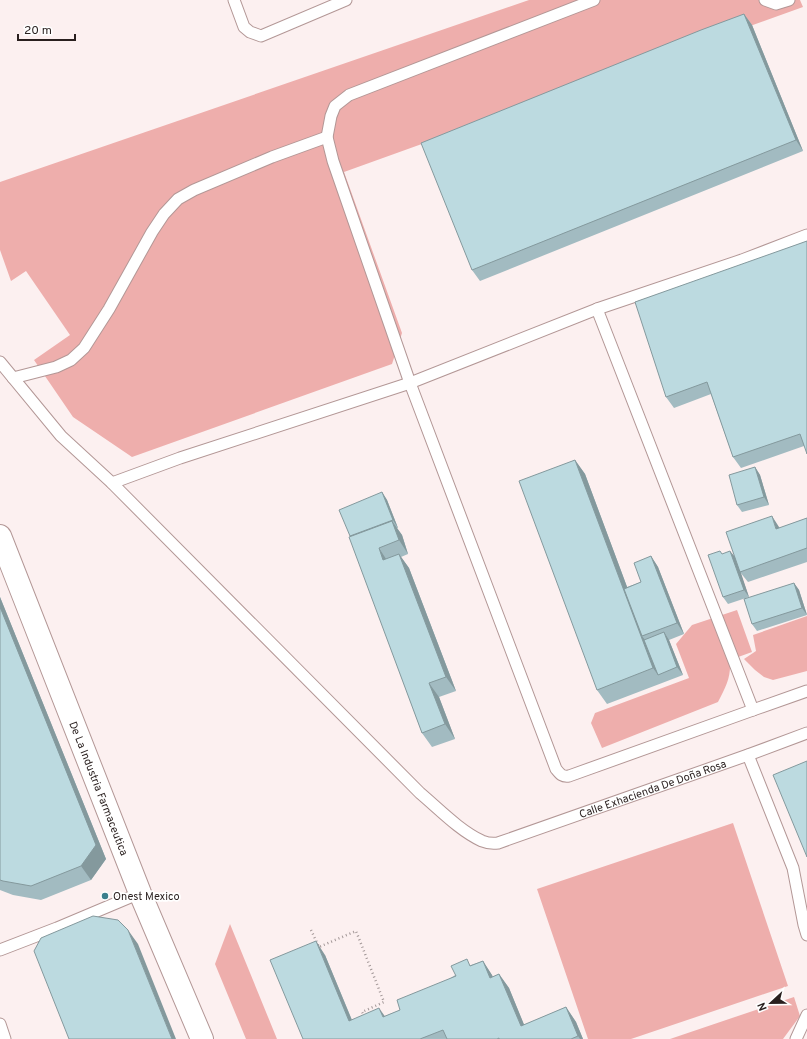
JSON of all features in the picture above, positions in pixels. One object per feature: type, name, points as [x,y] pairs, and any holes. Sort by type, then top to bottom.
[{"type":"main road","name":"De La Industria Farmaceutica","points":[[0,536],[140,893],[202,1039]]},
{"type":"lane","points":[[234,0],[244,27],[250,32],[261,36],[346,0]]},
{"type":"lane","points":[[594,0],[349,95],[335,106],[331,116],[327,137],[333,160],[410,383],[558,773],[562,776],[569,776],[807,691]]},
{"type":"lane","points":[[765,0],[776,4],[790,0]]},
{"type":"lane","points":[[12,378],[56,367],[71,360],[84,348],[109,309],[152,232],[164,214],[178,199],[194,190],[272,157],[327,137]]},
{"type":"lane","points":[[0,362],[61,436],[112,483],[180,458],[410,383],[597,309],[742,260],[807,235]]},
{"type":"lane","points":[[597,309],[753,710]]},
{"type":"lane","name":"Calle Exhacienda De Doña Rosa","points":[[112,483],[420,793],[464,830],[483,842],[492,844],[498,843],[748,755],[807,732]]},
{"type":"lane","points":[[748,755],[793,868],[807,935]]},
{"type":"lane","points":[[0,950],[140,893]]},
{"type":"lane","points":[[796,1039],[807,1015]]},
{"type":"lane","points":[[0,1024],[5,1039]]},
{"type":"path","points":[[311,930],[319,947],[356,932],[384,1002],[362,1012],[366,1022]]},
{"type":"shaded area","points":[[529,0],[800,0],[803,7],[344,172],[402,333],[392,364],[132,457],[73,417],[34,360],[70,335],[26,271],[11,281],[0,250],[0,182]]},
{"type":"shaded area","points":[[737,610],[752,652],[730,660],[729,677],[718,702],[602,748],[591,723],[595,713],[689,678],[676,644],[692,625]]},
{"type":"shaded area","points":[[807,616],[807,671],[773,680],[764,677],[744,659],[756,651],[753,635]]},
{"type":"shaded area","points":[[733,823],[788,986],[631,1039],[588,1039],[537,889]]},
{"type":"shaded area","points":[[230,924],[277,1039],[246,1039],[215,964]]},
{"type":"shaded area","points":[[794,997],[800,1016],[783,1039],[670,1039]]},
{"type":"building","points":[[744,14],[796,140],[472,270],[421,143]]},
{"type":"building","points":[[807,241],[807,454],[800,434],[733,457],[707,382],[666,397],[635,302]]},
{"type":"building","points":[[575,460],[653,668],[597,690],[519,481]]},
{"type":"building","points":[[755,467],[764,497],[737,505],[729,475]]},
{"type":"building","points":[[382,492],[393,520],[350,536],[339,510]]},
{"type":"building","points":[[772,516],[776,529],[807,518],[807,548],[740,572],[726,532]]},
{"type":"building","points":[[392,521],[399,540],[379,548],[383,560],[399,554],[446,677],[429,683],[445,724],[422,733],[349,537]]},
{"type":"building","points":[[720,551],[722,554],[730,551],[744,590],[723,597],[708,555]]},
{"type":"building","points":[[651,556],[677,623],[642,636],[624,589],[641,582],[634,563]]},
{"type":"building","points":[[794,583],[802,608],[752,624],[744,599]]},
{"type":"building","points":[[0,607],[96,845],[81,866],[31,886],[0,880]]},
{"type":"building","points":[[664,632],[677,667],[658,675],[644,640]]},
{"type":"building","points":[[807,761],[807,857],[773,775]]},
{"type":"building","points":[[93,916],[118,920],[128,930],[172,1039],[69,1039],[34,951],[41,938]]},
{"type":"building","points":[[316,941],[349,1021],[379,1008],[383,1017],[400,1010],[397,1000],[456,976],[451,966],[467,959],[470,966],[483,961],[490,978],[499,974],[521,1026],[566,1007],[578,1036],[571,1039],[447,1039],[443,1030],[420,1039],[303,1039],[270,960]]},
{"type":"place","name":"Onest Mexico","points":[[105,896]]}]
